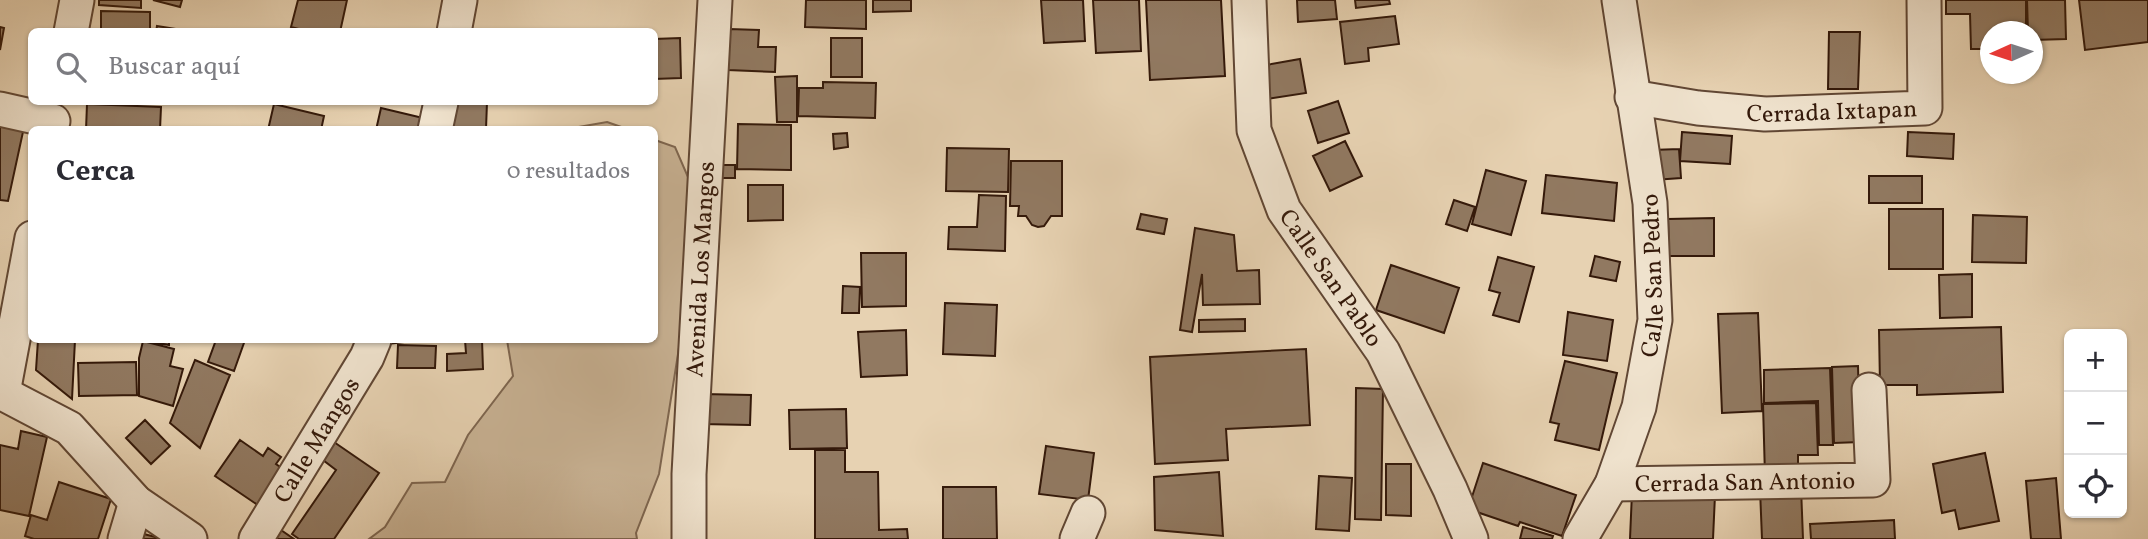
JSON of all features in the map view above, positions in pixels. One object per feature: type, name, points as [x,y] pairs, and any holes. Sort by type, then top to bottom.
[{"type":"street","points":[[72,28],[77,0]]},
{"type":"street","points":[[455,28],[460,0]]},
{"type":"street","name":"Avenida Los Mangos","points":[[689,539],[689,474],[715,0]]},
{"type":"street","name":"Calle San Pablo","points":[[1249,0],[1254,131],[1284,210],[1384,352],[1471,539]]},
{"type":"street","name":"Calle San Pedro","points":[[1580,539],[1612,484],[1640,407],[1655,320],[1650,203],[1619,0]]},
{"type":"street","name":"Cerrada Ixtapan","points":[[1632,97],[1698,108],[1765,114],[1925,108],[1924,0]]},
{"type":"street","points":[[436,126],[439,105]]},
{"type":"street","points":[[0,108],[54,117]]},
{"type":"street","points":[[28,258],[1,392],[69,428],[136,502],[190,539]]},
{"type":"street","name":"Calle Mangos","points":[[256,539],[367,357],[373,343]]},
{"type":"street","name":"Cerrada San Antonio","points":[[1612,484],[1873,480],[1868,390]]},
{"type":"street","points":[[125,539],[136,502]]},
{"type":"shaded area","points":[[607,122],[618,126],[584,126]]},
{"type":"shaded area","points":[[658,141],[675,147],[691,184],[688,291],[659,474],[636,533],[637,539],[369,539],[385,527],[412,483],[445,482],[468,435],[513,376],[508,343],[658,343]]},
{"type":"building","points":[[99,0],[141,0],[141,8],[99,5]]},
{"type":"building","points":[[153,0],[182,0],[180,7]]},
{"type":"building","points":[[298,0],[347,0],[341,28],[291,27]]},
{"type":"building","points":[[806,0],[866,0],[866,29],[805,27]]},
{"type":"building","points":[[873,0],[911,0],[911,11],[873,12]]},
{"type":"building","points":[[1041,0],[1083,0],[1085,41],[1044,43]]},
{"type":"building","points":[[1093,0],[1139,0],[1141,51],[1096,53]]},
{"type":"building","points":[[1146,0],[1221,0],[1225,76],[1150,80]]},
{"type":"building","points":[[1297,0],[1335,0],[1337,19],[1298,22]]},
{"type":"building","points":[[1355,0],[1389,0],[1390,4],[1356,8]]},
{"type":"building","points":[[1946,0],[2026,0],[2026,21],[1980,21],[1980,49],[1971,49],[1970,14],[1946,14]]},
{"type":"building","points":[[2027,0],[2065,0],[2066,39],[2043,40],[2043,21],[2028,21]]},
{"type":"building","points":[[2079,0],[2148,0],[2148,42],[2085,50]]},
{"type":"building","points":[[101,11],[150,12],[150,28],[101,28]]},
{"type":"building","points":[[1395,16],[1399,44],[1368,48],[1369,61],[1345,64],[1340,22]]},
{"type":"building","points":[[0,27],[4,28],[0,50]]},
{"type":"building","points":[[729,29],[759,30],[758,47],[776,47],[775,72],[728,70]]},
{"type":"building","points":[[1829,32],[1860,32],[1858,89],[1828,89]]},
{"type":"building","points":[[680,38],[681,78],[658,79],[658,39]]},
{"type":"building","points":[[831,38],[862,38],[862,77],[831,77]]},
{"type":"building","points":[[1300,59],[1306,93],[1260,100],[1260,66]]},
{"type":"building","points":[[797,76],[797,122],[777,122],[775,77]]},
{"type":"building","points":[[823,82],[876,83],[875,118],[798,116],[799,88],[823,88]]},
{"type":"building","points":[[1338,101],[1349,133],[1318,143],[1308,111]]},
{"type":"building","points":[[87,105],[161,107],[160,126],[86,126]]},
{"type":"building","points":[[274,105],[324,116],[322,126],[269,126]]},
{"type":"building","points":[[455,105],[487,105],[486,126],[450,126]]},
{"type":"building","points":[[381,108],[423,118],[421,126],[377,126]]},
{"type":"building","points":[[0,112],[26,118],[8,201],[0,200]]},
{"type":"building","points":[[738,124],[791,125],[791,170],[737,169]]},
{"type":"building","points":[[1682,132],[1732,136],[1730,164],[1680,161]]},
{"type":"building","points":[[1908,132],[1954,134],[1953,159],[1907,156]]},
{"type":"building","points":[[847,133],[848,147],[834,149],[833,134]]},
{"type":"building","points":[[1345,141],[1362,176],[1330,191],[1313,156]]},
{"type":"building","points":[[947,148],[1009,149],[1008,192],[946,191]]},
{"type":"building","points":[[1679,149],[1681,178],[1654,180],[1652,150]]},
{"type":"building","points":[[1011,161],[1062,161],[1062,216],[1051,216],[1044,226],[1038,227],[1032,225],[1026,216],[1018,216],[1019,206],[1010,206]]},
{"type":"building","points":[[722,165],[735,165],[735,178],[722,178]]},
{"type":"building","points":[[1486,170],[1526,181],[1511,235],[1472,224]]},
{"type":"building","points":[[1546,175],[1617,183],[1614,221],[1542,213]]},
{"type":"building","points":[[1869,176],[1922,176],[1922,203],[1869,203]]},
{"type":"building","points":[[748,185],[783,185],[783,220],[748,221]]},
{"type":"building","points":[[979,195],[1006,196],[1005,251],[948,249],[949,227],[977,227]]},
{"type":"building","points":[[1454,200],[1475,207],[1467,231],[1446,224]]},
{"type":"building","points":[[1889,209],[1943,209],[1943,269],[1889,269]]},
{"type":"building","points":[[1141,214],[1167,219],[1164,234],[1137,229]]},
{"type":"building","points":[[1973,215],[2027,217],[2026,263],[1972,262]]},
{"type":"building","points":[[1714,218],[1714,256],[1669,256],[1668,219]]},
{"type":"building","points":[[1195,228],[1234,235],[1237,271],[1259,270],[1260,304],[1203,305],[1202,274],[1192,332],[1180,330]]},
{"type":"building","points":[[861,253],[906,253],[906,306],[862,307]]},
{"type":"building","points":[[1595,256],[1620,262],[1616,281],[1590,276]]},
{"type":"building","points":[[1498,257],[1534,267],[1519,322],[1493,315],[1500,293],[1489,290]]},
{"type":"building","points":[[1391,265],[1459,288],[1444,333],[1376,310]]},
{"type":"building","points":[[1972,274],[1972,317],[1940,318],[1939,275]]},
{"type":"building","points":[[843,286],[860,287],[859,313],[842,313]]},
{"type":"building","points":[[945,303],[997,305],[995,356],[943,354]]},
{"type":"building","points":[[1568,312],[1613,320],[1607,361],[1563,355]]},
{"type":"building","points":[[1758,313],[1762,411],[1722,413],[1718,314]]},
{"type":"building","points":[[1245,319],[1245,331],[1199,332],[1199,320]]},
{"type":"building","points":[[2001,327],[2003,392],[1917,395],[1917,385],[1880,385],[1879,330]]},
{"type":"building","points":[[906,330],[907,375],[861,377],[858,332]]},
{"type":"building","points":[[38,343],[75,343],[72,399],[36,370]]},
{"type":"building","points":[[143,343],[174,349],[170,366],[183,369],[173,406],[139,396],[139,358]]},
{"type":"building","points":[[215,343],[244,343],[234,371],[208,362]]},
{"type":"building","points":[[465,343],[482,343],[483,369],[447,371],[447,354],[466,353]]},
{"type":"building","points":[[398,345],[436,346],[435,368],[397,368]]},
{"type":"building","points":[[1306,349],[1310,425],[1226,429],[1228,460],[1155,464],[1150,357]]},
{"type":"building","points":[[195,360],[230,375],[200,448],[170,423]]},
{"type":"building","points":[[1565,361],[1617,373],[1599,450],[1555,440],[1559,424],[1550,422]]},
{"type":"building","points":[[136,362],[137,395],[79,396],[78,363]]},
{"type":"building","points":[[1858,366],[1860,442],[1834,443],[1832,367]]},
{"type":"building","points":[[1830,368],[1833,445],[1819,445],[1818,401],[1764,403],[1764,370]]},
{"type":"building","points":[[1356,388],[1383,389],[1381,520],[1355,519]]},
{"type":"building","points":[[703,394],[751,395],[750,425],[702,424]]},
{"type":"building","points":[[1816,403],[1818,455],[1798,455],[1798,474],[1765,476],[1763,404]]},
{"type":"building","points":[[846,409],[847,448],[790,449],[789,410]]},
{"type":"building","points":[[145,420],[170,446],[151,464],[126,438]]},
{"type":"building","points":[[21,431],[47,437],[29,516],[0,510],[0,445],[18,449]]},
{"type":"building","points":[[240,440],[263,456],[268,448],[281,457],[276,464],[287,472],[262,508],[215,476]]},
{"type":"building","points":[[331,440],[379,473],[334,539],[299,539],[292,534],[336,470],[319,457]]},
{"type":"building","points":[[1046,446],[1094,453],[1088,500],[1039,494]]},
{"type":"building","points":[[815,450],[845,450],[845,472],[878,472],[879,530],[907,529],[908,539],[815,539]]},
{"type":"building","points":[[1985,453],[1999,521],[1959,529],[1955,510],[1942,513],[1933,464]]},
{"type":"building","points":[[1483,463],[1576,495],[1562,536],[1520,522],[1518,526],[1468,509]]},
{"type":"building","points":[[1386,464],[1411,464],[1411,516],[1386,515]]},
{"type":"building","points":[[1219,472],[1223,536],[1155,530],[1154,477]]},
{"type":"building","points":[[1319,476],[1352,478],[1349,531],[1316,529]]},
{"type":"building","points":[[2056,478],[2061,539],[2031,539],[2026,481]]},
{"type":"building","points":[[59,482],[111,499],[98,539],[34,539],[25,536],[31,515],[47,520]]},
{"type":"building","points":[[943,487],[996,487],[997,539],[943,539]]},
{"type":"building","points":[[1801,487],[1803,539],[1762,539],[1760,489]]},
{"type":"building","points":[[1632,492],[1715,495],[1713,539],[1630,539]]},
{"type":"building","points":[[1894,520],[1895,539],[1811,539],[1810,524]]},
{"type":"building","points":[[1523,527],[1553,536],[1552,539],[1520,539]]},
{"type":"building","points":[[278,528],[294,539],[271,539]]},
{"type":"building","points":[[140,533],[163,539],[138,539]]}]
